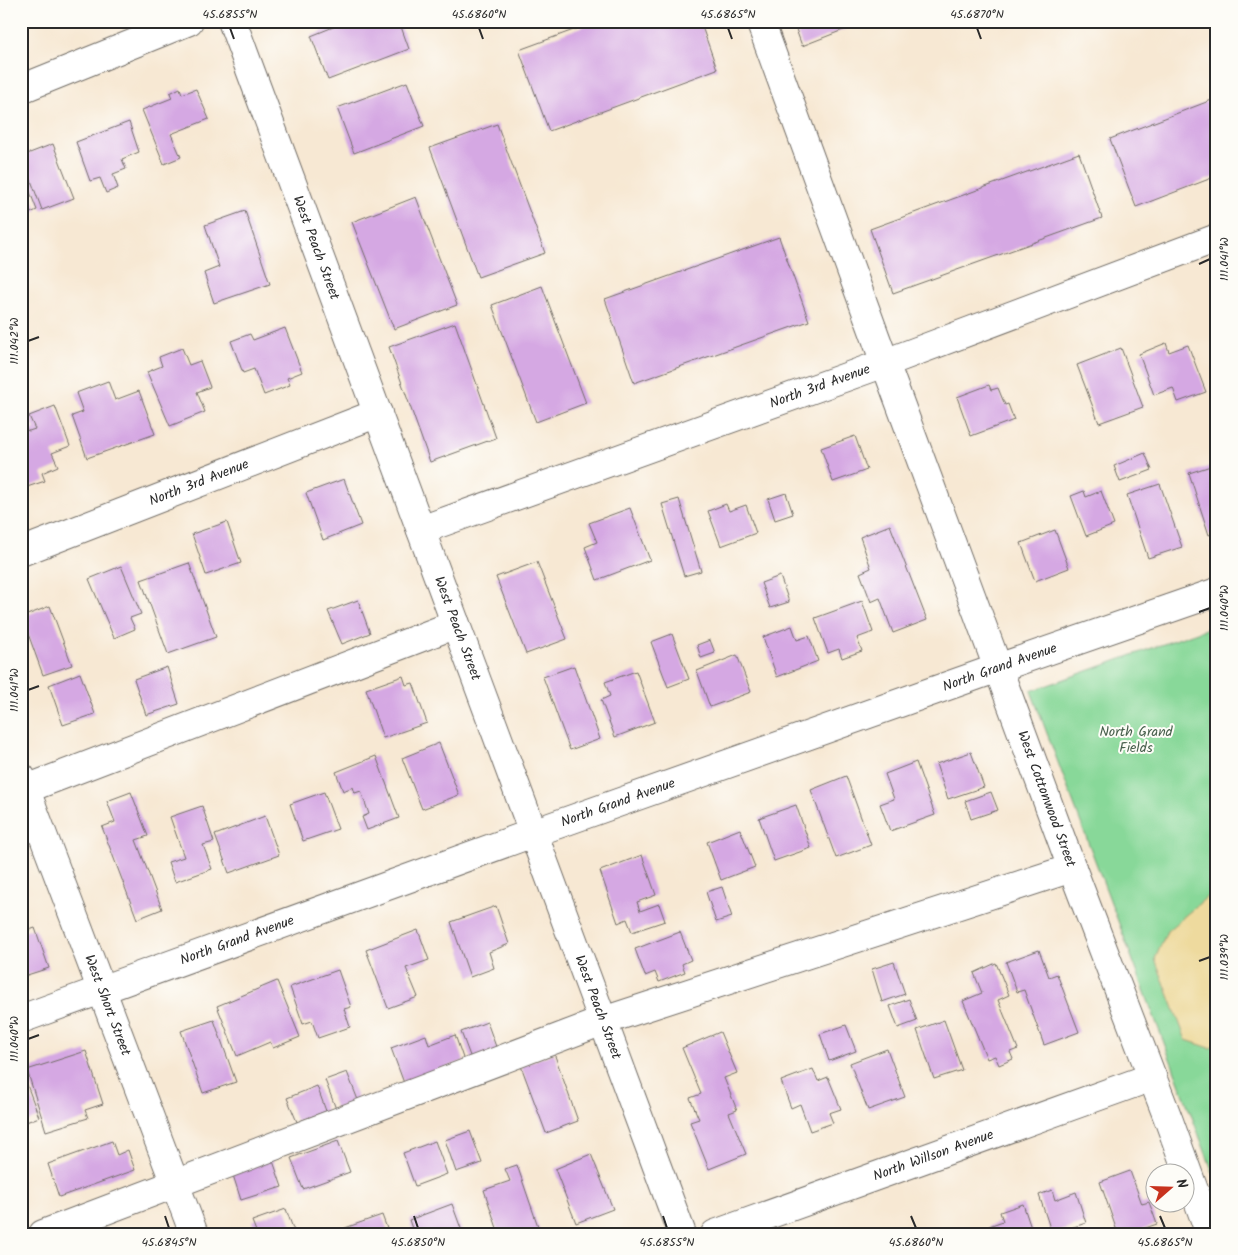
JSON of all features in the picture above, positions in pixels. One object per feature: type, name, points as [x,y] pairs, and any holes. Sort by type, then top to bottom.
[{"type":"street","points":[[21,89],[189,21]]},
{"type":"street","name":"West Peach Street","points":[[232,21],[682,1234]]},
{"type":"street","name":"West Cottonwood Street","points":[[760,21],[1072,868],[1210,1234]]},
{"type":"street","name":"North 3rd Avenue","points":[[421,530],[885,363],[1217,238]]},
{"type":"street","name":"North 3rd Avenue","points":[[21,552],[378,413]]},
{"type":"street","name":"North Grand Avenue","points":[[21,1019],[533,833],[1217,592]]},
{"type":"street","points":[[23,786],[456,624]]},
{"type":"street","name":"West Short Street","points":[[23,786],[194,1234]]},
{"type":"street","points":[[43,1234],[603,1021],[1072,868]]},
{"type":"street","name":"North Willson Avenue","points":[[714,1234],[1152,1077]]},
{"type":"green space","name":"North Grand Fields","points":[[1217,625],[1217,1183],[1031,691]]},
{"type":"sand","points":[[1208,896],[1217,897],[1217,1045],[1210,1048],[1186,1040],[1155,959],[1167,931]]},
{"type":"building","points":[[348,21],[399,21],[409,49],[328,80],[311,36]]},
{"type":"building","points":[[598,21],[700,21],[717,69],[549,131],[519,50]]},
{"type":"building","points":[[793,21],[866,21],[802,46]]},
{"type":"building","points":[[407,82],[424,126],[354,153],[337,108]]},
{"type":"building","points":[[180,88],[182,94],[196,89],[209,119],[171,134],[181,157],[164,164],[142,110],[172,98],[170,93]]},
{"type":"building","points":[[1217,98],[1217,176],[1136,207],[1110,139]]},
{"type":"building","points":[[129,122],[139,152],[122,159],[126,169],[113,174],[118,188],[106,193],[100,178],[90,181],[76,142]]},
{"type":"building","points":[[497,124],[545,253],[478,277],[430,148]]},
{"type":"building","points":[[53,144],[74,198],[42,210],[22,156]]},
{"type":"building","points":[[1079,153],[1102,218],[893,293],[870,229]]},
{"type":"building","points":[[21,169],[37,210],[21,217]]},
{"type":"building","points":[[416,197],[457,305],[394,329],[352,222]]},
{"type":"building","points":[[245,211],[270,284],[214,303],[204,273],[219,267],[205,225]]},
{"type":"building","points":[[779,237],[809,321],[634,383],[605,299]]},
{"type":"building","points":[[542,286],[586,403],[536,422],[492,305]]},
{"type":"building","points":[[455,323],[496,438],[430,462],[389,347]]},
{"type":"building","points":[[285,328],[302,372],[287,378],[290,385],[264,395],[254,369],[243,373],[231,341],[250,334],[253,340]]},
{"type":"building","points":[[1166,343],[1169,352],[1188,345],[1206,392],[1178,402],[1173,388],[1154,395],[1139,354]]},
{"type":"building","points":[[182,348],[189,365],[200,361],[210,387],[197,392],[205,412],[170,426],[147,372],[162,366],[159,357]]},
{"type":"building","points":[[1121,348],[1143,407],[1099,423],[1077,365]]},
{"type":"building","points":[[108,381],[115,400],[139,391],[155,434],[87,458],[72,416],[83,412],[76,393]]},
{"type":"building","points":[[989,385],[991,390],[998,388],[1005,405],[1008,404],[1014,420],[971,436],[957,397]]},
{"type":"building","points":[[55,406],[70,446],[52,453],[58,466],[42,473],[45,481],[21,489],[21,428],[29,431],[35,429],[29,416]]},
{"type":"building","points":[[855,436],[867,470],[833,482],[821,448]]},
{"type":"building","points":[[1145,453],[1152,470],[1120,482],[1114,466]]},
{"type":"building","points":[[1217,464],[1217,532],[1209,535],[1189,473]]},
{"type":"building","points":[[344,479],[361,525],[323,540],[306,493]]},
{"type":"building","points":[[1160,484],[1182,547],[1148,558],[1127,495]]},
{"type":"building","points":[[1084,491],[1086,497],[1101,491],[1114,525],[1086,536],[1071,496]]},
{"type":"building","points":[[786,493],[793,514],[775,520],[768,499]]},
{"type":"building","points":[[679,499],[701,571],[684,576],[662,504]]},
{"type":"building","points":[[726,504],[729,511],[746,505],[756,533],[721,546],[708,511]]},
{"type":"building","points":[[630,508],[650,560],[597,580],[585,547],[597,542],[589,523]]},
{"type":"building","points":[[227,522],[241,563],[206,575],[192,534]]},
{"type":"building","points":[[890,525],[927,620],[893,633],[880,598],[871,602],[860,573],[871,568],[860,537]]},
{"type":"building","points":[[1055,530],[1069,568],[1035,581],[1021,543]]},
{"type":"building","points":[[537,562],[567,639],[526,654],[496,577]]},
{"type":"building","points":[[189,563],[216,637],[168,654],[141,580]]},
{"type":"building","points":[[121,566],[141,614],[130,618],[135,629],[114,638],[89,579]]},
{"type":"building","points":[[780,576],[789,602],[770,608],[761,583]]},
{"type":"building","points":[[358,600],[370,633],[342,644],[328,611]]},
{"type":"building","points":[[862,601],[873,632],[857,638],[862,651],[842,658],[839,649],[828,653],[815,618]]},
{"type":"building","points":[[50,606],[72,665],[43,675],[22,617]]},
{"type":"building","points":[[792,626],[797,640],[809,636],[818,661],[777,677],[763,637]]},
{"type":"building","points":[[672,634],[689,679],[668,687],[651,642]]},
{"type":"building","points":[[710,640],[715,653],[701,658],[697,645]]},
{"type":"building","points":[[737,655],[751,692],[710,707],[697,671]]},
{"type":"building","points":[[574,666],[600,739],[570,750],[543,677]]},
{"type":"building","points":[[167,667],[179,704],[146,715],[134,679]]},
{"type":"building","points":[[636,671],[655,722],[615,737],[601,700],[610,696],[605,682]]},
{"type":"building","points":[[80,673],[95,714],[63,725],[49,685]]},
{"type":"building","points":[[403,676],[406,685],[413,683],[427,723],[383,738],[366,689]]},
{"type":"building","points":[[439,743],[459,795],[422,809],[402,758]]},
{"type":"building","points":[[971,752],[984,787],[948,799],[936,764]]},
{"type":"building","points":[[376,756],[399,818],[367,830],[362,817],[369,814],[361,791],[355,793],[353,787],[343,791],[336,772]]},
{"type":"building","points":[[916,762],[935,815],[890,831],[880,804],[894,799],[885,774]]},
{"type":"building","points":[[846,776],[871,845],[836,858],[811,790]]},
{"type":"building","points":[[131,792],[148,836],[136,840],[162,909],[137,919],[102,827],[115,822],[107,801]]},
{"type":"building","points":[[324,792],[338,829],[303,841],[290,804]]},
{"type":"building","points":[[991,792],[998,810],[971,819],[965,801]]},
{"type":"building","points":[[796,805],[811,848],[774,861],[759,818]]},
{"type":"building","points":[[202,806],[214,842],[203,845],[212,869],[175,882],[168,862],[184,857],[170,817]]},
{"type":"building","points":[[265,816],[279,855],[229,873],[215,835]]},
{"type":"building","points":[[740,829],[755,867],[721,880],[707,842]]},
{"type":"building","points":[[642,855],[656,895],[637,902],[640,911],[659,904],[665,921],[632,932],[627,919],[618,923],[600,871]]},
{"type":"building","points":[[722,887],[732,917],[716,922],[706,892]]},
{"type":"building","points":[[496,906],[509,944],[489,952],[494,968],[470,977],[451,922]]},
{"type":"building","points":[[35,928],[49,968],[21,977],[21,933]]},
{"type":"building","points":[[418,930],[429,960],[406,968],[418,997],[388,1008],[366,950]]},
{"type":"building","points":[[680,932],[691,960],[682,964],[685,972],[659,982],[655,972],[645,976],[635,949]]},
{"type":"building","points":[[1039,950],[1049,977],[1057,974],[1079,1032],[1044,1045],[1024,990],[1017,992],[1006,962]]},
{"type":"building","points":[[894,962],[905,994],[882,1002],[872,969]]},
{"type":"building","points":[[996,963],[1009,995],[998,1000],[1018,1049],[1010,1052],[1013,1059],[999,1065],[995,1056],[987,1059],[963,1001],[982,993],[974,973]]},
{"type":"building","points":[[338,970],[351,1007],[344,1009],[350,1027],[318,1038],[312,1021],[303,1024],[290,987]]},
{"type":"building","points":[[277,981],[300,1037],[273,1048],[270,1042],[237,1056],[217,1006]]},
{"type":"building","points":[[909,999],[917,1021],[898,1028],[890,1006]]},
{"type":"building","points":[[214,1020],[236,1082],[203,1093],[181,1031]]},
{"type":"building","points":[[944,1020],[962,1070],[934,1079],[917,1030]]},
{"type":"building","points":[[487,1022],[499,1055],[473,1064],[461,1032]]},
{"type":"building","points":[[846,1025],[856,1051],[829,1061],[820,1034]]},
{"type":"building","points":[[720,1032],[737,1073],[724,1078],[737,1110],[729,1113],[746,1154],[709,1169],[690,1122],[699,1119],[690,1098],[701,1094],[682,1048]]},
{"type":"building","points":[[426,1035],[429,1045],[455,1035],[464,1061],[404,1083],[391,1048]]},
{"type":"building","points":[[887,1049],[905,1097],[868,1110],[850,1063]]},
{"type":"building","points":[[86,1051],[103,1104],[85,1110],[88,1118],[46,1131],[27,1070]]},
{"type":"building","points":[[554,1053],[578,1121],[546,1133],[521,1066]]},
{"type":"building","points":[[813,1069],[818,1081],[828,1077],[841,1109],[829,1113],[833,1123],[810,1131],[800,1104],[791,1108],[781,1081]]},
{"type":"building","points":[[347,1072],[358,1100],[336,1109],[325,1080]]},
{"type":"building","points":[[27,1085],[39,1117],[21,1124],[21,1087]]},
{"type":"building","points":[[317,1086],[326,1111],[297,1122],[287,1098]]},
{"type":"building","points":[[470,1131],[482,1163],[456,1172],[445,1140]]},
{"type":"building","points":[[112,1141],[117,1155],[128,1150],[135,1170],[59,1197],[48,1164]]},
{"type":"building","points":[[338,1141],[350,1172],[303,1189],[291,1158]]},
{"type":"building","points":[[435,1141],[447,1174],[415,1186],[403,1153]]},
{"type":"building","points":[[591,1154],[613,1209],[576,1223],[555,1169]]},
{"type":"building","points":[[272,1158],[282,1187],[241,1200],[232,1172]]},
{"type":"building","points":[[517,1165],[540,1232],[534,1234],[499,1234],[484,1190],[510,1181],[505,1169]]},
{"type":"building","points":[[1130,1171],[1142,1204],[1146,1203],[1146,1212],[1153,1212],[1157,1224],[1128,1234],[1118,1234],[1100,1182]]},
{"type":"building","points":[[1052,1190],[1055,1200],[1076,1192],[1086,1223],[1052,1234],[1039,1195]]},
{"type":"building","points":[[452,1204],[463,1234],[414,1234],[409,1220]]},
{"type":"building","points":[[1023,1204],[1033,1234],[991,1234],[989,1226],[1003,1221],[1000,1212]]},
{"type":"building","points":[[286,1209],[295,1234],[257,1234],[252,1221]]},
{"type":"building","points":[[382,1215],[389,1234],[347,1234],[345,1228]]}]
